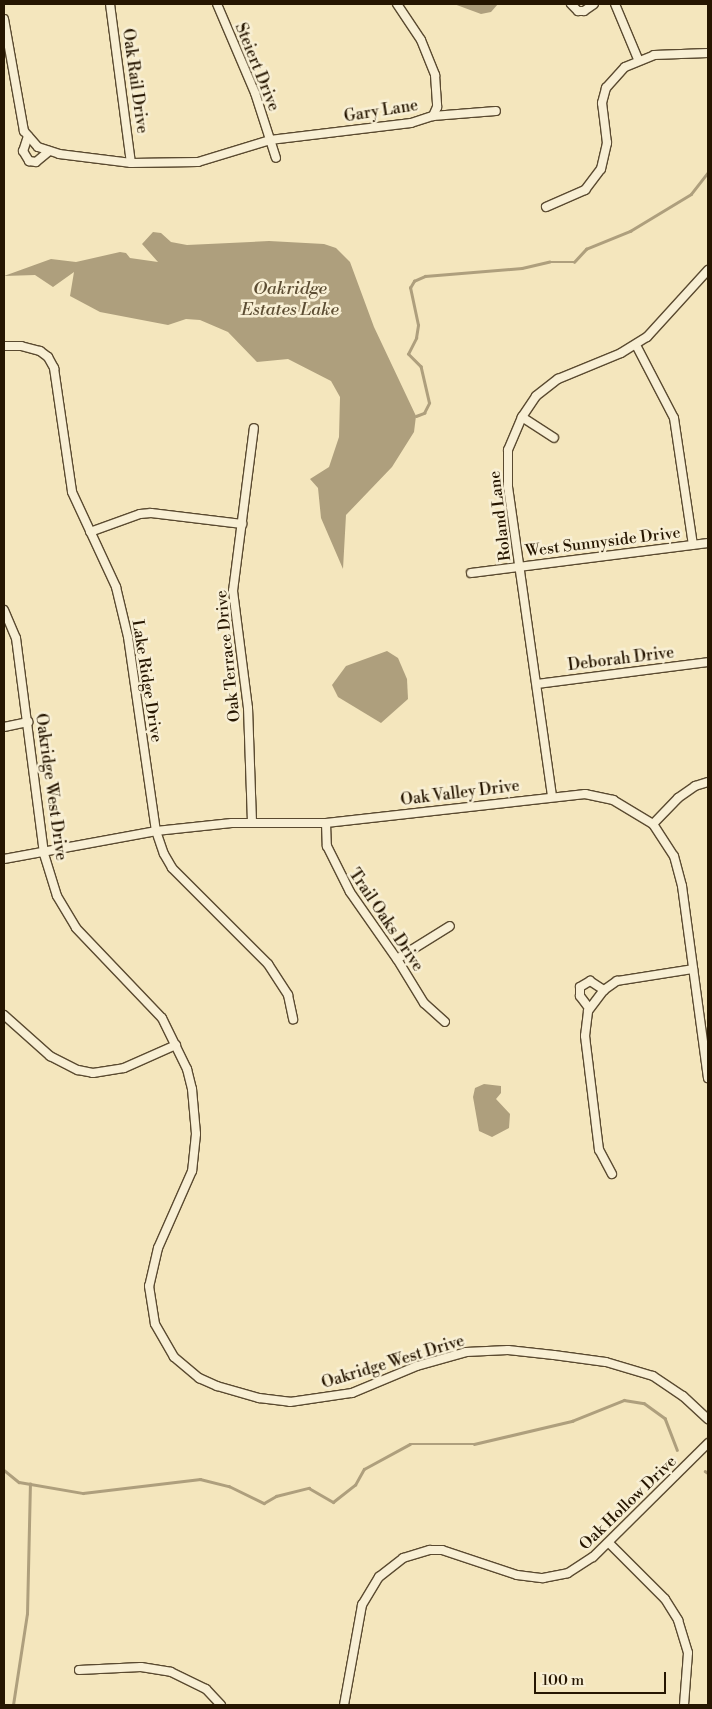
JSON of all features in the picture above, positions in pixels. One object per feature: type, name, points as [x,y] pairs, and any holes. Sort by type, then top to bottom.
[{"type":"street","name":"Oak Rail Drive","points":[[110,4],[131,163]]},
{"type":"street","name":"Steiert Drive","points":[[217,4],[254,93],[276,158]]},
{"type":"street","points":[[397,4],[421,40],[435,75],[437,107],[433,116]]},
{"type":"street","points":[[571,4],[578,11],[584,11],[594,4]]},
{"type":"street","points":[[615,4],[638,59]]},
{"type":"street","points":[[4,19],[18,114],[28,136],[38,147],[49,152],[36,162],[29,161],[23,151],[28,136]]},
{"type":"street","points":[[546,207],[585,190],[602,169],[607,143],[602,103],[606,88],[625,67],[638,59],[654,55],[708,53]]},
{"type":"street","name":"Gary Lane","points":[[49,152],[131,163],[198,162],[270,140],[411,123],[433,116],[496,111]]},
{"type":"street","name":"Roland Lane","points":[[552,796],[507,468],[508,450],[522,417],[536,396],[558,379],[636,345],[669,317],[708,270]]},
{"type":"street","points":[[636,345],[674,418],[692,545]]},
{"type":"street","name":"Lake Ridge Drive","points":[[4,346],[21,346],[40,351],[48,357],[54,368],[72,492],[116,587],[128,637],[156,831],[164,854],[172,868],[268,964],[288,995],[293,1019]]},
{"type":"street","points":[[522,417],[554,438]]},
{"type":"street","name":"Oak Terrace Drive","points":[[252,822],[248,708],[233,591],[254,428]]},
{"type":"street","points":[[90,532],[134,516],[151,513],[242,524]]},
{"type":"street","name":"West Sunnyside Drive","points":[[471,573],[708,543]]},
{"type":"street","name":"Oakridge West Drive","points":[[4,610],[16,638],[44,854],[57,896],[76,928],[147,999],[162,1018],[176,1045],[192,1089],[195,1152],[180,1203],[158,1248],[150,1288],[153,1315],[163,1342],[174,1357],[199,1378],[259,1398],[309,1402],[352,1393],[440,1358],[487,1349],[508,1350],[630,1367],[670,1386],[708,1420]]},
{"type":"street","name":"Deborah Drive","points":[[537,684],[708,662]]},
{"type":"street","points":[[4,726],[28,722]]},
{"type":"street","points":[[653,824],[678,798],[694,786],[708,782]]},
{"type":"street","name":"Oak Valley Drive","points":[[4,859],[44,854],[156,831],[252,822],[326,822],[552,796],[585,794],[600,797],[635,811],[653,824],[674,856],[680,878],[708,1078]]},
{"type":"street","name":"Trail Oaks Drive","points":[[326,822],[327,846],[336,869],[398,959],[424,1003],[445,1022]]},
{"type":"street","points":[[398,959],[450,926]]},
{"type":"street","points":[[612,1174],[599,1150],[585,1036],[589,1008],[604,990],[617,981],[641,975],[693,969]]},
{"type":"street","points":[[589,1008],[580,996],[580,987],[590,981],[604,990]]},
{"type":"street","points":[[4,1015],[50,1056],[78,1070],[93,1072],[124,1068],[176,1045]]},
{"type":"street","name":"Oak Hollow Drive","points":[[344,1705],[362,1605],[379,1577],[403,1558],[430,1550],[442,1550],[517,1575],[543,1578],[580,1568],[609,1543],[708,1443]]},
{"type":"street","points":[[609,1543],[665,1599],[678,1620],[688,1653],[684,1705]]},
{"type":"street","points":[[79,1670],[141,1667],[171,1672],[206,1689],[221,1705]]},
{"type":"water","points":[[454,4],[498,4],[491,12],[481,14]]},
{"type":"water","name":"Oakridge Estates Lake","points":[[153,232],[161,233],[171,242],[187,245],[269,241],[324,244],[336,248],[350,262],[374,327],[416,416],[414,432],[392,467],[346,515],[343,569],[321,518],[318,488],[310,479],[329,467],[339,437],[340,397],[331,381],[288,359],[257,362],[228,332],[200,320],[186,319],[168,325],[100,312],[70,296],[74,272],[53,287],[35,275],[4,276],[51,259],[76,262],[120,252],[126,253],[130,258],[158,262],[142,244]]},
{"type":"water","points":[[387,651],[398,658],[407,679],[408,699],[381,723],[338,697],[332,685],[346,666]]},
{"type":"water","points":[[484,1084],[501,1086],[501,1093],[496,1099],[510,1114],[509,1128],[492,1137],[479,1131],[473,1097],[475,1088]]},
{"type":"waterway","points":[[416,416],[424,413],[429,403],[421,367],[408,354],[416,338],[418,325],[410,288],[414,281],[425,276],[522,268],[549,262],[574,262],[586,249],[630,231],[691,194],[708,172]]},
{"type":"waterway","points":[[4,1470],[19,1482],[83,1493],[200,1479],[229,1486],[264,1503],[276,1496],[309,1488],[333,1502],[355,1485],[364,1469],[410,1444],[474,1444],[572,1421],[624,1400],[644,1403],[665,1418],[677,1450]]},
{"type":"waterway","points":[[13,1705],[27,1614],[30,1484]]}]
